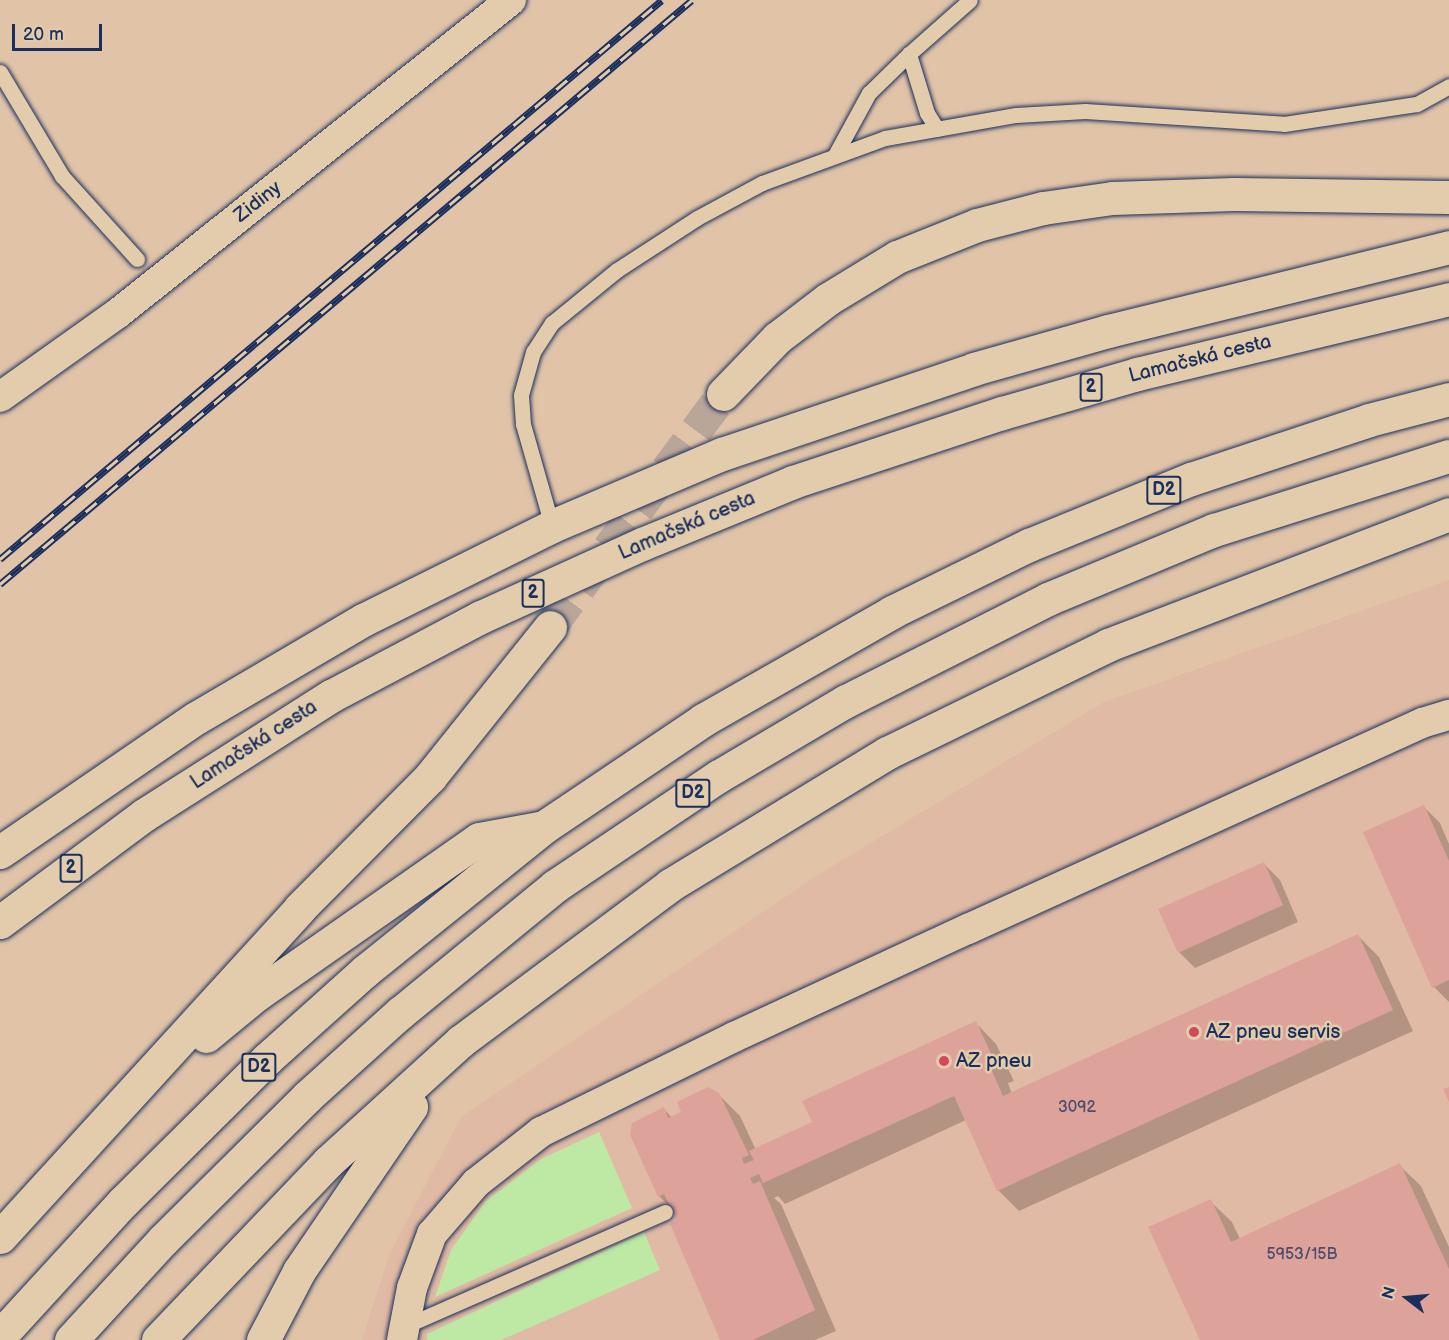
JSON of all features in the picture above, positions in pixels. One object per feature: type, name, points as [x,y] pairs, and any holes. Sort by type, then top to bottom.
[{"type":"main road","points":[[723,394],[777,338],[828,299],[897,257],[977,225],[1043,208],[1113,198],[1234,194],[1449,197]]},
{"type":"main road","points":[[0,852],[206,712],[363,620],[552,526],[722,454],[974,369],[1131,325],[1449,247]]},
{"type":"main road","name":"Lamačská cesta","points":[[0,922],[144,815],[331,696],[481,617],[642,544],[793,482],[1002,413],[1137,374],[1449,299]]},
{"type":"main road","name":"D2","points":[[0,1336],[123,1202],[268,1058],[437,911],[544,827],[703,720],[892,612],[1029,545],[1191,479],[1369,420],[1449,399]]},
{"type":"main road","name":"D2","points":[[71,1340],[171,1232],[308,1096],[400,1013],[555,886],[719,776],[846,701],[1048,599],[1214,530],[1449,456]]},
{"type":"main road","points":[[158,1340],[328,1162],[461,1041],[670,885],[887,753],[1108,645],[1449,514]]},
{"type":"main road","points":[[1341,557],[1449,531]]},
{"type":"main road","points":[[0,1237],[300,908],[430,777],[550,627]]},
{"type":"main road","points":[[105,1121],[256,994],[478,840],[544,827]]},
{"type":"main road","points":[[263,1340],[299,1271],[334,1217],[387,1139],[461,1041]]},
{"type":"street","name":"Zidiny","points":[[0,397],[117,314],[511,0]]},
{"type":"street","points":[[403,1333],[412,1288],[432,1234],[476,1183],[541,1132],[968,929],[1267,797],[1422,723],[1449,715]]},
{"type":"lane","points":[[835,155],[869,93],[970,0]]},
{"type":"lane","points":[[909,54],[927,113],[937,129]]},
{"type":"lane","points":[[0,72],[62,176],[137,259]]},
{"type":"lane","points":[[552,526],[523,423],[521,394],[533,352],[552,322],[617,270],[697,218],[762,183],[885,138],[1016,115],[1085,111],[1284,124],[1417,104],[1449,86]]},
{"type":"lane","points":[[403,1333],[665,1212]]},
{"type":"shaded area","points":[[1449,580],[1449,1340],[362,1340],[389,1255],[461,1117],[816,876],[1104,702]]},
{"type":"green space","points":[[599,1132],[632,1208],[435,1297],[451,1250],[486,1201],[541,1159]]},
{"type":"green space","points":[[644,1232],[660,1270],[501,1340],[427,1340],[427,1334]]},
{"type":"building","points":[[1424,805],[1449,861],[1449,980],[1432,988],[1363,832]]},
{"type":"building","points":[[1264,862],[1283,905],[1178,953],[1158,909]]},
{"type":"building","points":[[1358,934],[1393,1010],[997,1191],[954,1096],[763,1183],[759,1174],[750,1178],[753,1184],[760,1181],[815,1310],[753,1340],[720,1340],[670,1224],[676,1220],[664,1194],[658,1197],[630,1135],[632,1123],[664,1107],[668,1118],[681,1112],[677,1102],[708,1087],[719,1093],[749,1155],[742,1158],[744,1164],[754,1160],[749,1151],[812,1122],[802,1101],[976,1021],[994,1060],[988,1062],[1003,1096]]},
{"type":"building","points":[[1449,1087],[1449,1102],[1443,1089]]},
{"type":"building","points":[[1400,1163],[1449,1269],[1449,1340],[1200,1340],[1148,1227],[1211,1199],[1231,1242]]},
{"type":"tunnel","points":[[550,627],[723,394]]},
{"type":"railway","points":[[0,559],[662,0]]},
{"type":"railway","points":[[0,584],[692,0]]},
{"type":"place","name":"AZ pneu servis","points":[[1194,1032]]},
{"type":"place","name":"AZ pneu","points":[[944,1061]]}]
